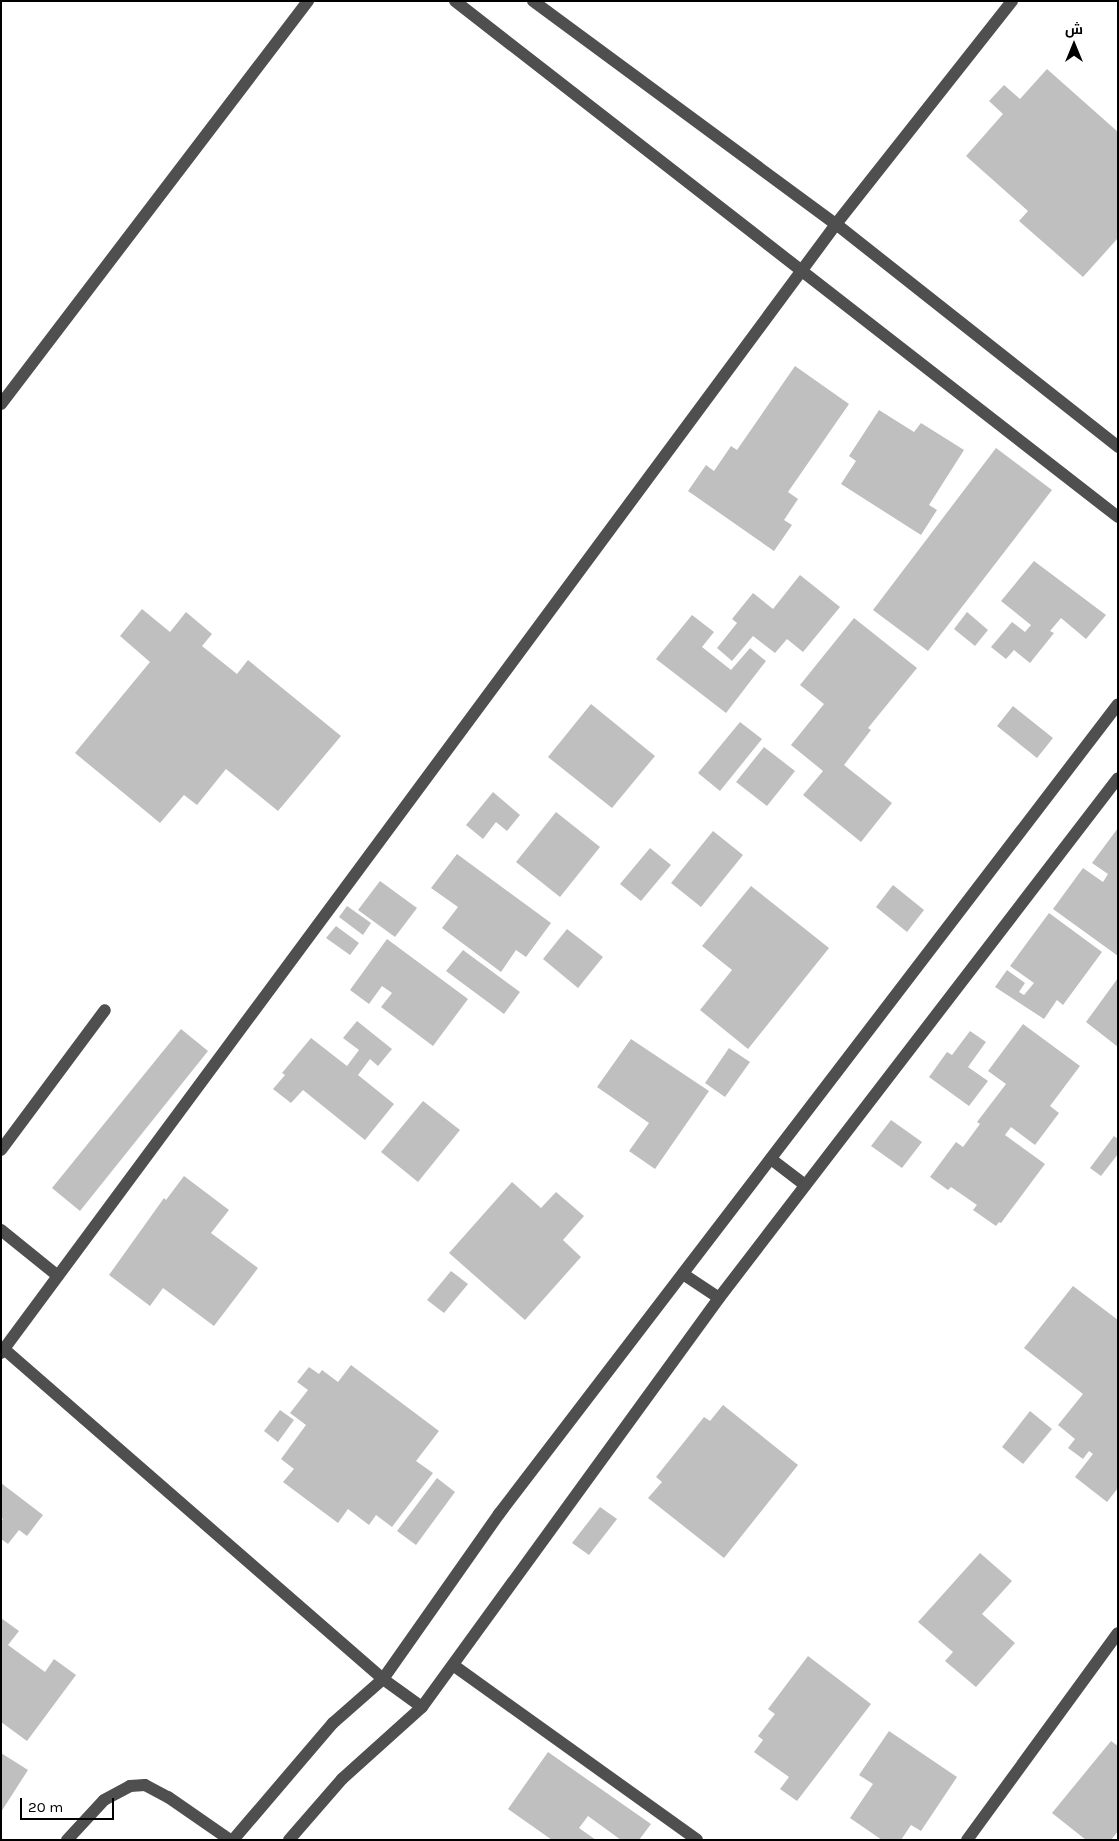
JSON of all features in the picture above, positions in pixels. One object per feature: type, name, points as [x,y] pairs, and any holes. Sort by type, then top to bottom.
[{"type":"street","points":[[1,404],[308,1]]},
{"type":"street","points":[[455,1],[1118,516]]},
{"type":"street","points":[[533,1],[836,224],[1118,447]]},
{"type":"street","points":[[422,1708],[383,1679],[3,1351],[836,224],[1012,1]]},
{"type":"street","points":[[67,1840],[104,1800],[130,1786],[145,1785],[168,1797],[232,1840],[333,1723],[383,1679],[499,1514],[1118,704]]},
{"type":"street","points":[[289,1840],[342,1779],[422,1708],[719,1298],[1118,778]]},
{"type":"street","points":[[1,1150],[105,1010]]},
{"type":"street","points":[[771,1159],[805,1185]]},
{"type":"street","points":[[1,1230],[58,1276]]},
{"type":"street","points":[[683,1274],[719,1298]]},
{"type":"street","points":[[967,1840],[1118,1633]]},
{"type":"street","points":[[453,1665],[697,1840]]},
{"type":"building","points":[[1047,69],[1118,132],[1118,238],[1083,277],[1019,221],[1028,211],[966,156],[1003,114],[989,101],[1004,85],[1020,99]]},
{"type":"building","points":[[795,366],[849,404],[788,492],[798,499],[784,520],[792,525],[774,551],[688,491],[706,465],[714,471],[731,446],[737,450]]},
{"type":"building","points":[[879,410],[914,432],[921,423],[964,450],[929,505],[937,510],[921,535],[841,484],[856,461],[849,456]]},
{"type":"building","points":[[996,448],[1052,490],[928,651],[873,610]]},
{"type":"building","points":[[1034,561],[1106,615],[1086,639],[1061,618],[1050,631],[1054,633],[1030,663],[1014,650],[1006,659],[991,647],[1012,622],[1025,632],[1031,625],[1001,601]]},
{"type":"building","points":[[800,575],[840,607],[803,652],[787,639],[775,653],[753,636],[732,661],[717,648],[737,623],[732,619],[753,593],[773,609]]},
{"type":"building","points":[[142,609],[170,632],[186,612],[212,634],[202,646],[237,674],[248,660],[341,736],[278,811],[226,769],[197,805],[184,795],[160,823],[75,753],[150,662],[120,636]]},
{"type":"building","points":[[967,612],[988,630],[975,646],[954,629]]},
{"type":"building","points":[[692,615],[714,632],[702,647],[731,670],[750,648],[766,661],[726,713],[656,659]]},
{"type":"building","points":[[854,618],[917,668],[868,728],[871,730],[844,765],[892,803],[861,842],[803,795],[823,771],[791,745],[824,704],[800,685]]},
{"type":"building","points":[[591,704],[655,756],[612,808],[548,757]]},
{"type":"building","points":[[1013,706],[1053,738],[1037,758],[997,726]]},
{"type":"building","points":[[740,722],[762,739],[720,791],[698,773]]},
{"type":"building","points":[[764,747],[795,771],[767,806],[736,782]]},
{"type":"building","points":[[493,792],[520,815],[507,831],[496,822],[483,839],[466,825]]},
{"type":"building","points":[[556,812],[600,847],[560,897],[516,862]]},
{"type":"building","points":[[1118,828],[1118,956],[1053,909],[1083,868],[1103,882],[1108,874],[1092,863]]},
{"type":"building","points":[[713,831],[743,855],[701,907],[671,883]]},
{"type":"building","points":[[650,848],[671,865],[641,901],[620,884]]},
{"type":"building","points":[[457,854],[551,923],[526,957],[516,950],[501,972],[442,928],[458,907],[431,888]]},
{"type":"building","points":[[380,881],[417,908],[395,937],[358,910]]},
{"type":"building","points":[[893,885],[924,910],[907,932],[876,907]]},
{"type":"building","points":[[751,886],[829,948],[748,1049],[700,1010],[732,970],[702,946]]},
{"type":"building","points":[[347,906],[371,923],[363,935],[339,917]]},
{"type":"building","points":[[1049,913],[1102,952],[1063,1005],[1057,1000],[1044,1019],[995,987],[1007,970],[1025,983],[1019,992],[1024,995],[1034,983],[1010,966]]},
{"type":"building","points":[[336,926],[359,943],[350,955],[326,938]]},
{"type":"building","points":[[567,929],[603,957],[578,988],[543,959]]},
{"type":"building","points":[[387,939],[468,999],[433,1046],[381,1007],[392,993],[382,986],[369,1004],[350,990]]},
{"type":"building","points":[[463,950],[520,992],[504,1014],[446,971]]},
{"type":"building","points":[[1118,978],[1118,1047],[1086,1022]]},
{"type":"building","points":[[357,1021],[392,1049],[378,1066],[370,1059],[358,1075],[394,1104],[365,1140],[303,1090],[291,1103],[273,1089],[285,1075],[282,1073],[311,1038],[347,1066],[359,1050],[343,1038]]},
{"type":"building","points":[[1023,1024],[1080,1066],[1050,1106],[1059,1113],[1035,1145],[1011,1127],[1005,1135],[1045,1164],[1001,1223],[999,1222],[996,1226],[973,1210],[977,1205],[951,1187],[948,1190],[930,1177],[956,1142],[963,1147],[980,1124],[977,1122],[1006,1084],[988,1071]]},
{"type":"building","points":[[181,1029],[208,1051],[80,1211],[52,1188]]},
{"type":"building","points":[[970,1031],[986,1042],[968,1067],[988,1081],[969,1106],[929,1077],[947,1052],[952,1055]]},
{"type":"building","points":[[631,1039],[709,1091],[655,1169],[629,1151],[649,1123],[597,1087]]},
{"type":"building","points":[[729,1048],[750,1062],[725,1097],[705,1083]]},
{"type":"building","points":[[423,1101],[460,1130],[418,1182],[381,1152]]},
{"type":"building","points":[[891,1120],[922,1142],[902,1168],[871,1146]]},
{"type":"building","points":[[1114,1136],[1118,1139],[1118,1154],[1101,1176],[1090,1168]]},
{"type":"building","points":[[184,1176],[229,1210],[211,1233],[258,1268],[214,1326],[163,1288],[150,1306],[109,1275],[164,1198],[166,1200]]},
{"type":"building","points":[[512,1182],[541,1208],[556,1192],[584,1216],[563,1240],[581,1257],[525,1320],[449,1253]]},
{"type":"building","points":[[451,1271],[468,1284],[444,1313],[427,1300]]},
{"type":"building","points":[[1073,1286],[1118,1320],[1118,1488],[1107,1502],[1075,1477],[1093,1454],[1089,1451],[1083,1459],[1068,1448],[1075,1439],[1058,1425],[1083,1394],[1024,1348]]},
{"type":"building","points":[[351,1365],[439,1431],[416,1461],[433,1473],[392,1527],[376,1515],[369,1525],[348,1509],[338,1523],[283,1482],[294,1469],[281,1459],[306,1425],[290,1413],[308,1390],[297,1382],[309,1367],[319,1374],[322,1370],[338,1382]]},
{"type":"building","points":[[723,1405],[798,1465],[724,1558],[648,1498],[662,1482],[656,1477],[704,1417],[710,1421]]},
{"type":"building","points":[[280,1410],[294,1420],[278,1442],[264,1431]]},
{"type":"building","points":[[1030,1411],[1052,1429],[1023,1464],[1002,1447]]},
{"type":"building","points":[[437,1478],[455,1492],[416,1545],[397,1531]]},
{"type":"building","points":[[1,1483],[43,1515],[27,1536],[19,1530],[8,1544],[1,1539],[1,1522],[3,1519],[1,1518]]},
{"type":"building","points":[[600,1507],[617,1519],[589,1555],[572,1543]]},
{"type":"building","points":[[980,1553],[1012,1581],[982,1614],[1015,1643],[976,1687],[945,1661],[953,1652],[918,1622]]},
{"type":"building","points":[[1,1618],[19,1631],[8,1645],[45,1672],[54,1659],[76,1675],[27,1741],[1,1722]]},
{"type":"building","points":[[808,1656],[871,1704],[797,1801],[780,1789],[789,1777],[754,1752],[763,1740],[758,1736],[775,1714],[768,1709]]},
{"type":"building","points":[[889,1731],[957,1777],[921,1831],[911,1825],[901,1840],[882,1840],[850,1818],[873,1784],[859,1775]]},
{"type":"building","points":[[1111,1741],[1118,1746],[1118,1831],[1111,1840],[1086,1840],[1052,1813]]},
{"type":"building","points":[[548,1752],[651,1824],[639,1840],[621,1840],[588,1816],[579,1828],[596,1840],[552,1840],[508,1809]]},
{"type":"building","points":[[1,1753],[28,1770],[1,1812]]}]
